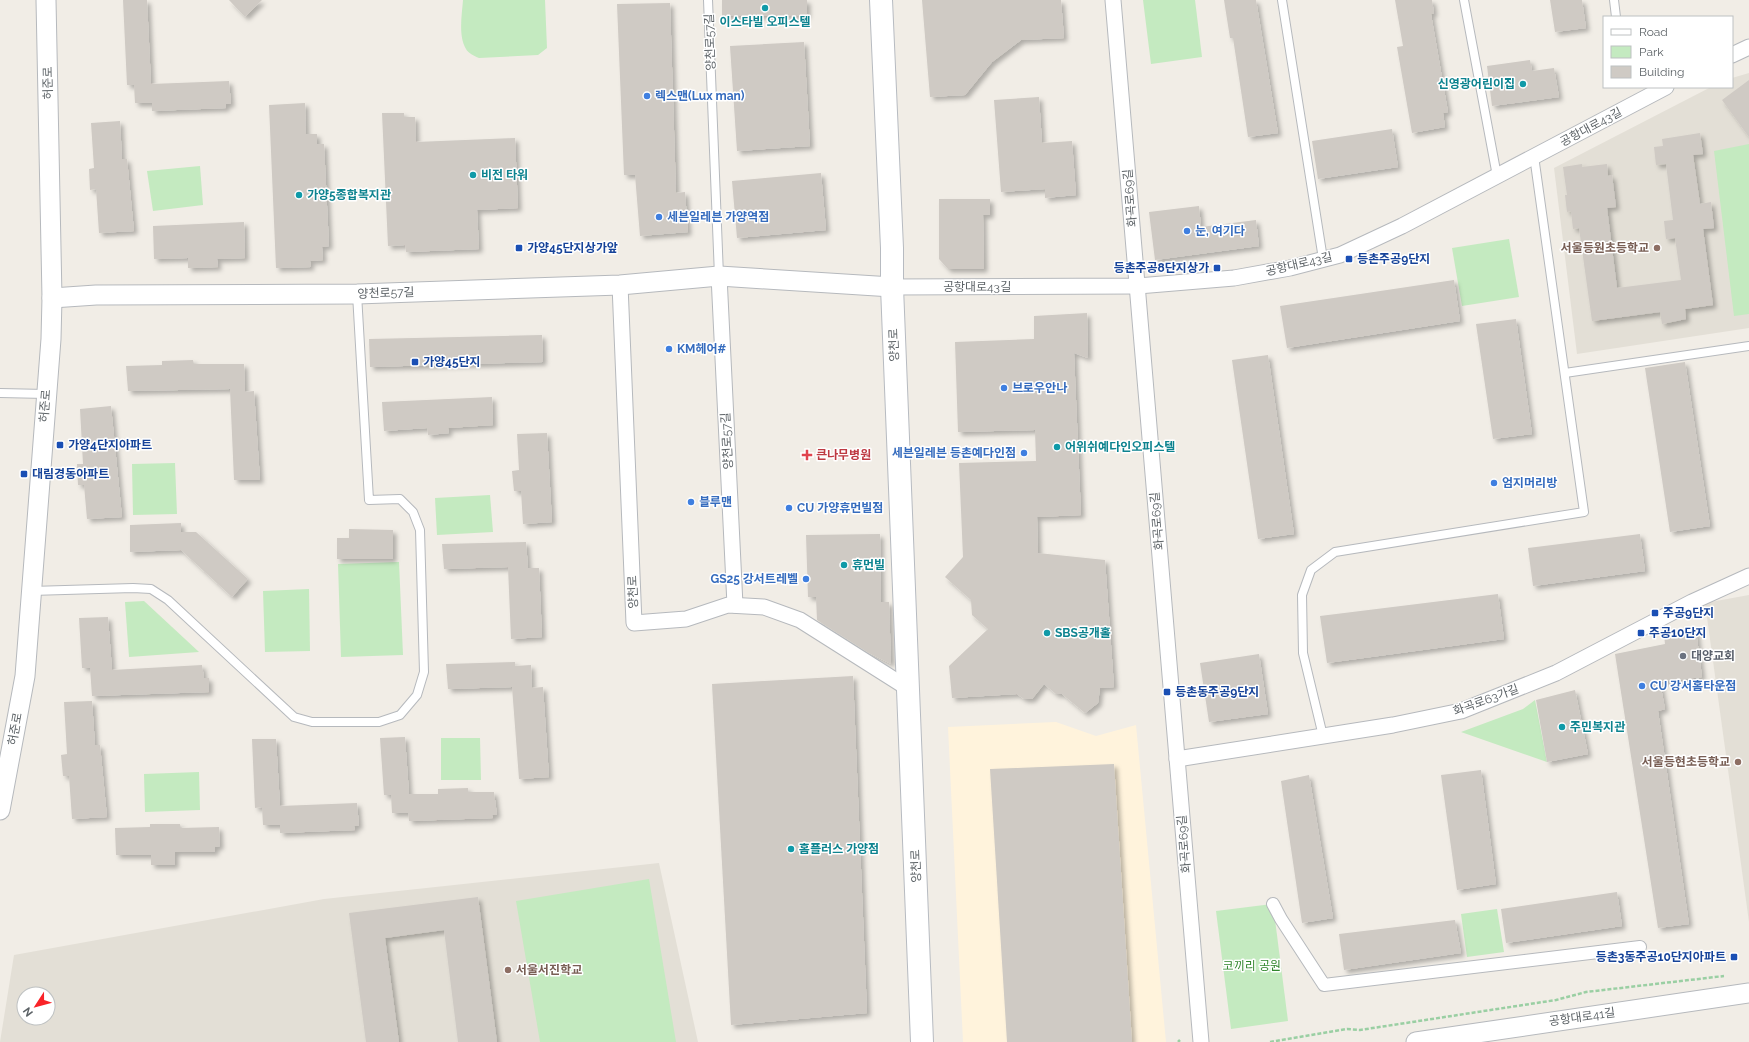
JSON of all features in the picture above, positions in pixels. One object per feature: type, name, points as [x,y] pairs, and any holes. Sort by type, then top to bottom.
[{"type":"main road","name":"양천로","points":[[881,0],[892,248],[892,287],[922,1042]]},
{"type":"street","name":"허준로","points":[[0,810],[24,676],[52,298],[46,0]]},
{"type":"street","name":"화곡로69길","points":[[1113,0],[1201,1042]]},
{"type":"street","points":[[1733,55],[1749,47]]},
{"type":"street","name":"공항대로43길","points":[[892,287],[1138,286],[1234,278],[1323,260],[1340,255],[1402,226],[1664,88]]},
{"type":"street","name":"양천로57길","points":[[52,298],[96,295],[357,294],[620,285],[719,276],[892,287]]},
{"type":"street","name":"양천로57길","points":[[719,276],[735,605]]},
{"type":"street","name":"양천로","points":[[620,285],[634,623],[686,620],[728,605],[764,607],[800,620],[909,689]]},
{"type":"street","name":"화곡로63가길","points":[[1177,759],[1393,725],[1462,711],[1556,673],[1692,602],[1749,576]]},
{"type":"street","points":[[1273,904],[1281,919],[1324,985],[1640,947]]},
{"type":"street","name":"공항대로41길","points":[[1416,1042],[1749,993]]},
{"type":"lane","name":"양천로57길","points":[[708,0],[719,276]]},
{"type":"lane","points":[[1282,0],[1323,260]]},
{"type":"lane","points":[[1464,0],[1497,176]]},
{"type":"lane","points":[[1614,0],[1616,16]]},
{"type":"lane","points":[[1323,736],[1303,654],[1302,595],[1311,570],[1335,552],[1584,512],[1534,156]]},
{"type":"lane","points":[[31,591],[134,588],[151,589],[168,600],[294,717],[312,722],[379,722],[400,715],[417,696],[424,672],[420,530],[413,512],[400,500],[369,500],[357,294]]},
{"type":"lane","points":[[1565,373],[1749,346]]},
{"type":"lane","points":[[0,393],[46,394]]},
{"type":"path","points":[[1270,1042],[1347,1029],[1360,1030],[1556,1000],[1586,992],[1726,976]]},
{"type":"shaded area","name":"서울등원초등학교","points":[[1749,73],[1749,328],[1577,354],[1554,168],[1709,88],[1733,88],[1733,78]]},
{"type":"shaded area","name":"서울등현초등학교","points":[[1749,595],[1749,922],[1705,603]]},
{"type":"shaded area","points":[[1056,722],[1096,736],[1136,725],[1166,1042],[963,1042],[948,727]]},
{"type":"shaded area","name":"서울서진학교","points":[[659,863],[698,1042],[0,1042],[14,955],[324,899]]},
{"type":"green space","points":[[463,0],[545,0],[547,48],[538,55],[479,58],[473,55],[467,50],[462,38],[461,25]]},
{"type":"green space","points":[[1143,0],[1195,0],[1202,57],[1151,64]]},
{"type":"green space","points":[[1749,144],[1749,314],[1734,316],[1714,151]]},
{"type":"green space","points":[[200,166],[203,205],[153,211],[147,171]]},
{"type":"green space","points":[[1509,239],[1519,297],[1462,306],[1452,248]]},
{"type":"green space","points":[[175,463],[177,514],[133,515],[132,464]]},
{"type":"green space","points":[[490,495],[493,532],[437,535],[435,498]]},
{"type":"green space","points":[[399,562],[403,655],[341,657],[338,564]]},
{"type":"green space","points":[[309,589],[310,651],[265,652],[263,591]]},
{"type":"green space","points":[[144,601],[199,652],[129,657],[125,602]]},
{"type":"green space","points":[[1535,700],[1547,762],[1461,732],[1523,709]]},
{"type":"green space","points":[[441,738],[480,738],[481,780],[441,780]]},
{"type":"green space","points":[[199,772],[200,810],[145,812],[144,774]]},
{"type":"green space","points":[[649,879],[676,1042],[540,1042],[516,901]]},
{"type":"green space","name":"코끼리 공원","points":[[1273,904],[1288,1021],[1231,1029],[1216,911]]},
{"type":"green space","points":[[1497,909],[1504,952],[1467,957],[1461,914]]},
{"type":"building","points":[[123,0],[147,0],[151,84],[229,81],[231,104],[226,104],[226,108],[152,111],[152,103],[135,103],[134,85],[127,85]]},
{"type":"building","points":[[229,0],[262,0],[245,17]]},
{"type":"building","name":"이스타빌 오피스텔","points":[[722,0],[807,0],[807,15],[722,16]]},
{"type":"building","points":[[922,0],[1061,0],[1064,38],[1021,40],[992,62],[965,95],[930,97]]},
{"type":"building","points":[[1224,0],[1256,0],[1278,133],[1248,137],[1233,38],[1230,38]]},
{"type":"building","points":[[1395,0],[1432,0],[1434,13],[1431,14],[1448,112],[1443,113],[1445,127],[1412,133],[1397,47],[1403,46]]},
{"type":"building","points":[[1550,0],[1582,0],[1586,28],[1555,32]]},
{"type":"building","points":[[670,3],[676,193],[685,192],[688,232],[640,236],[635,175],[624,175],[617,4]]},
{"type":"building","points":[[804,42],[810,146],[737,151],[730,46]]},
{"type":"building","name":"신영광어린이집","points":[[1530,60],[1532,71],[1554,68],[1559,97],[1492,106],[1487,66]]},
{"type":"building","points":[[1749,80],[1749,137],[1722,100]]},
{"type":"building","points":[[1039,97],[1042,143],[1072,141],[1076,195],[1045,198],[1045,189],[1001,192],[994,100]]},
{"type":"building","name":"가양5종합복지관","points":[[305,103],[306,134],[317,134],[317,144],[324,144],[329,246],[322,247],[323,260],[310,261],[311,267],[276,268],[269,105]]},
{"type":"building","points":[[382,113],[404,113],[404,117],[415,117],[416,142],[515,138],[518,208],[477,210],[479,249],[406,252],[405,245],[388,246]]},
{"type":"building","points":[[120,121],[122,159],[127,159],[134,231],[99,233],[96,189],[90,190],[89,169],[94,168],[91,123]]},
{"type":"building","points":[[1392,129],[1398,167],[1318,179],[1312,141]]},
{"type":"building","points":[[1700,133],[1703,154],[1693,155],[1700,204],[1711,202],[1714,228],[1703,229],[1713,305],[1685,309],[1686,319],[1662,324],[1660,312],[1592,321],[1579,228],[1573,229],[1571,211],[1567,212],[1565,195],[1567,195],[1563,167],[1582,164],[1582,167],[1607,164],[1608,176],[1612,175],[1616,207],[1607,208],[1617,288],[1681,280],[1675,238],[1666,239],[1664,221],[1673,220],[1666,164],[1656,165],[1654,147],[1663,146],[1662,139]]},
{"type":"building","points":[[821,173],[826,230],[737,238],[732,181]]},
{"type":"building","points":[[939,199],[990,199],[990,215],[983,215],[984,269],[948,269],[939,259]]},
{"type":"building","points":[[1199,206],[1201,227],[1256,220],[1259,246],[1155,260],[1149,212]]},
{"type":"building","points":[[244,222],[245,258],[217,259],[218,267],[188,268],[188,258],[154,259],[153,226]]},
{"type":"building","points":[[1454,280],[1460,321],[1287,348],[1280,306]]},
{"type":"building","points":[[1087,313],[1088,358],[1074,353],[1081,515],[1037,517],[1038,553],[1105,560],[1114,687],[1100,688],[1098,703],[1085,713],[1062,694],[1056,694],[1044,684],[1032,699],[1024,699],[1017,694],[952,698],[949,666],[988,629],[972,615],[971,600],[945,577],[963,557],[959,463],[1036,461],[1035,430],[958,432],[955,342],[1034,339],[1034,316]]},
{"type":"building","points":[[1516,319],[1532,434],[1493,439],[1476,324]]},
{"type":"building","points":[[542,335],[543,362],[370,367],[369,339]]},
{"type":"building","points":[[1268,355],[1294,534],[1258,539],[1232,360]]},
{"type":"building","points":[[193,360],[194,364],[244,364],[245,392],[254,391],[260,480],[234,480],[230,389],[128,391],[126,366],[162,365],[162,361]]},
{"type":"building","points":[[1685,362],[1710,526],[1670,532],[1645,368]]},
{"type":"building","points":[[492,397],[493,425],[448,428],[449,433],[428,435],[427,428],[384,431],[382,402]]},
{"type":"building","points":[[111,406],[122,517],[87,519],[84,485],[78,485],[77,464],[83,464],[80,409]]},
{"type":"building","points":[[547,433],[552,522],[523,524],[521,491],[514,491],[512,471],[519,470],[517,434]]},
{"type":"building","points":[[181,523],[181,532],[196,532],[248,579],[232,597],[181,550],[130,552],[130,525]]},
{"type":"building","points":[[349,529],[393,530],[393,559],[337,559],[337,538],[349,538]]},
{"type":"building","points":[[880,534],[881,602],[889,602],[891,664],[869,653],[817,620],[816,597],[808,597],[806,535]]},
{"type":"building","points":[[1640,534],[1645,571],[1533,586],[1528,548]]},
{"type":"building","points":[[526,542],[528,568],[539,568],[542,637],[511,639],[508,567],[444,569],[442,544]]},
{"type":"building","points":[[1498,594],[1504,639],[1327,663],[1320,616]]},
{"type":"building","points":[[108,617],[112,670],[202,665],[204,678],[209,678],[209,692],[92,696],[90,668],[82,668],[79,618]]},
{"type":"building","points":[[1696,630],[1702,677],[1660,682],[1665,709],[1658,711],[1689,924],[1658,928],[1615,654],[1665,644],[1664,635]]},
{"type":"building","points":[[1259,654],[1268,714],[1209,722],[1200,663]]},
{"type":"building","points":[[515,662],[515,666],[531,665],[532,688],[543,687],[549,777],[519,779],[512,687],[448,689],[446,664]]},
{"type":"building","name":"홈플러스 가양점","points":[[853,676],[867,1013],[731,1025],[712,684]]},
{"type":"building","name":"주민복지관","points":[[1575,690],[1588,754],[1547,762],[1536,700]]},
{"type":"building","points":[[92,701],[95,745],[100,745],[107,817],[72,819],[69,776],[63,776],[61,755],[67,754],[64,702]]},
{"type":"building","points":[[405,737],[409,794],[438,794],[438,789],[468,788],[468,792],[494,792],[497,815],[492,815],[493,818],[409,821],[408,813],[392,813],[391,795],[384,795],[380,738]]},
{"type":"building","points":[[252,739],[276,739],[280,806],[357,803],[359,826],[354,826],[355,830],[280,833],[280,825],[263,825],[262,807],[255,808]]},
{"type":"building","points":[[1114,764],[1132,1042],[1007,1042],[990,769]]},
{"type":"building","points":[[1481,770],[1496,884],[1457,890],[1441,775]]},
{"type":"building","points":[[1309,775],[1333,918],[1302,923],[1281,781]]},
{"type":"building","points":[[150,824],[180,824],[181,828],[219,827],[220,846],[215,847],[215,852],[175,852],[175,865],[151,865],[151,855],[116,855],[115,828],[150,827]]},
{"type":"building","points":[[1617,892],[1622,926],[1506,943],[1501,909]]},
{"type":"building","points":[[478,897],[497,1042],[458,1042],[444,930],[385,938],[399,1042],[366,1042],[349,913]]},
{"type":"building","points":[[1455,920],[1461,953],[1344,970],[1339,934]]},
{"type":"place","name":"이스타빌 오피스텔","points":[[765,8]]},
{"type":"place","name":"신영광어린이집","points":[[1523,84]]},
{"type":"place","name":"렉스맨(Lux man)","points":[[647,96]]},
{"type":"place","name":"비전 타워","points":[[473,175]]},
{"type":"place","name":"가양5종합복지관","points":[[299,195]]},
{"type":"place","name":"세븐일레븐 가양역점","points":[[659,217]]},
{"type":"place","name":"눈, 여기다","points":[[1187,231]]},
{"type":"place","name":"가양45단지상가앞","points":[[519,248]]},
{"type":"place","name":"서울등원초등학교","points":[[1657,248]]},
{"type":"place","name":"등촌주공9단지","points":[[1349,259]]},
{"type":"place","name":"등촌주공8단지상가","points":[[1217,268]]},
{"type":"place","name":"KM헤어#","points":[[669,349]]},
{"type":"place","name":"가양45단지","points":[[415,362]]},
{"type":"place","name":"브로우안나","points":[[1004,388]]},
{"type":"place","name":"가양4단지아파트","points":[[60,445]]},
{"type":"place","name":"어위쉬예다인오피스텔","points":[[1057,447]]},
{"type":"place","name":"세븐일레븐 등촌예다인점","points":[[1024,453]]},
{"type":"place","name":"큰나무병원","points":[[807,455]]},
{"type":"place","name":"대림경동아파트","points":[[24,474]]},
{"type":"place","name":"엄지머리방","points":[[1494,483]]},
{"type":"place","name":"블루맨","points":[[691,502]]},
{"type":"place","name":"CU 가양휴먼빌점","points":[[789,508]]},
{"type":"place","name":"휴먼빌","points":[[844,565]]},
{"type":"place","name":"GS25 강서트레벨","points":[[806,579]]},
{"type":"place","name":"주공9단지","points":[[1655,613]]},
{"type":"place","name":"SBS공개홀","points":[[1047,633]]},
{"type":"place","name":"주공10단지","points":[[1641,633]]},
{"type":"place","name":"대양교회","points":[[1683,656]]},
{"type":"place","name":"CU 강서홈타운점","points":[[1642,686]]},
{"type":"place","name":"등촌동주공9단지","points":[[1167,692]]},
{"type":"place","name":"주민복지관","points":[[1562,727]]},
{"type":"place","name":"서울등현초등학교","points":[[1738,762]]},
{"type":"place","name":"홈플러스 가양점","points":[[791,849]]},
{"type":"place","name":"등촌3동주공10단지아파트","points":[[1734,957]]},
{"type":"place","name":"서울서진학교","points":[[508,970]]}]
